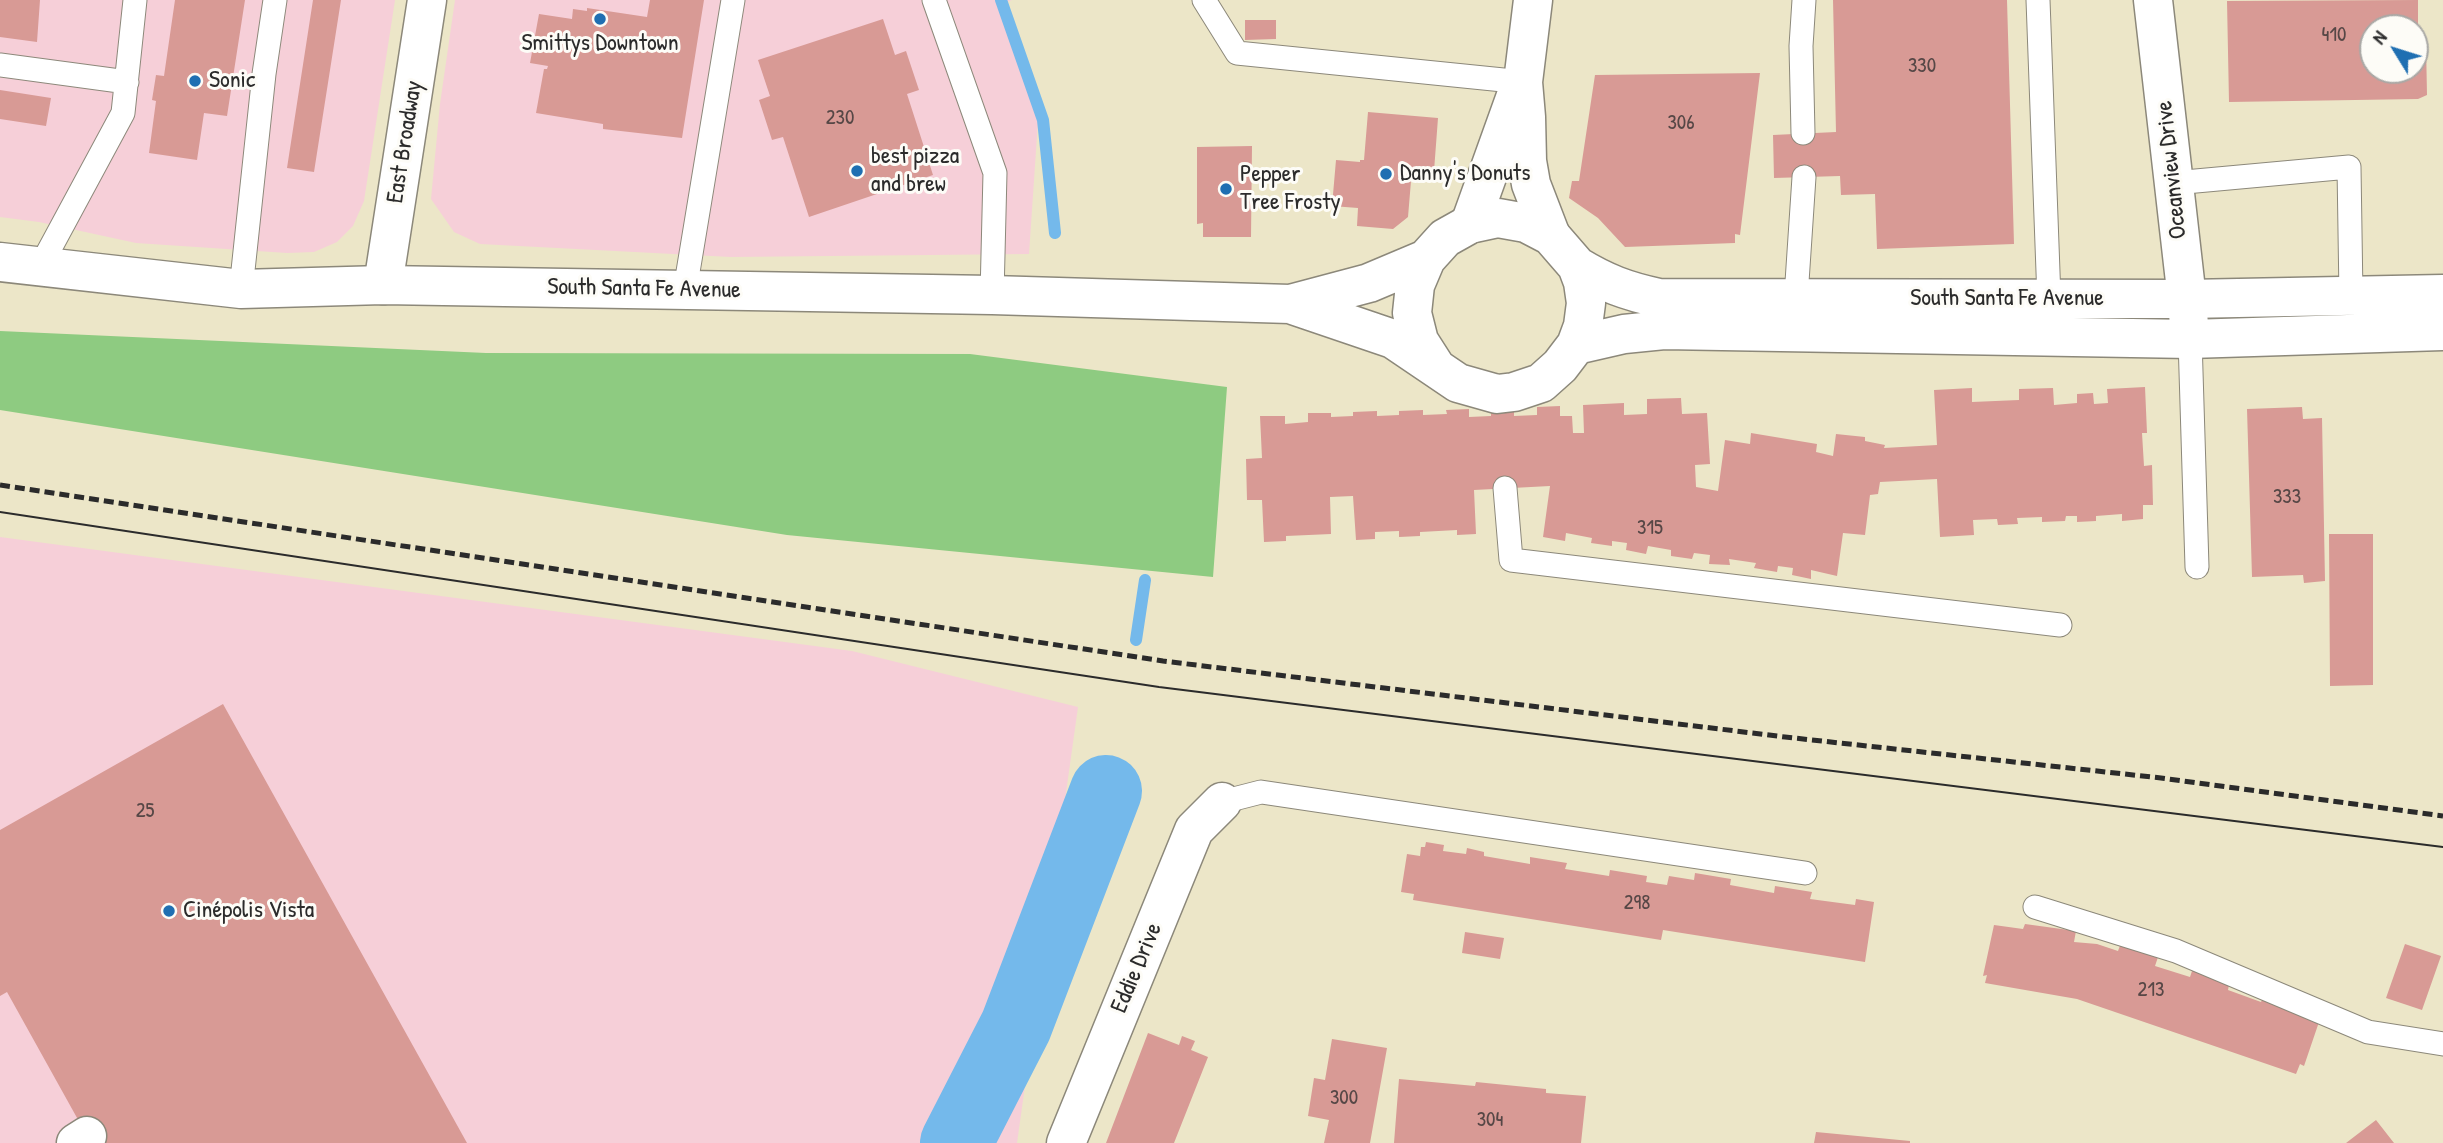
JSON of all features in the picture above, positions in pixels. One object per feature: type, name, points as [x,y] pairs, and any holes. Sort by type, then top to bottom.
[{"type":"main road","name":"East Broadway","points":[[383,285],[427,0]]},
{"type":"main road","points":[[1533,0],[1522,82],[1527,161],[1531,184],[1551,236]]},
{"type":"main road","name":"Oceanview Drive","points":[[2153,0],[2190,339]]},
{"type":"main road","points":[[1470,224],[1522,82]]},
{"type":"main road","name":"South Santa Fe Avenue","points":[[1435,366],[1419,341],[1412,313],[1415,285],[1426,259],[1445,238],[1470,224],[1498,218],[1526,223],[1551,236],[1577,266],[1605,283],[1658,298],[2187,299],[2443,295]]},
{"type":"main road","name":"South Santa Fe Avenue","points":[[0,262],[241,289],[383,285],[992,295],[1290,304],[1368,283],[1426,259]]},
{"type":"main road","name":"South Santa Fe Avenue","points":[[1290,304],[1392,339],[1458,383],[1498,400],[1541,383],[1560,366],[1576,345],[1583,326],[1586,303],[1577,266]]},
{"type":"main road","name":"South Santa Fe Avenue","points":[[1576,345],[1624,334],[1664,330],[2190,339],[2443,331]]},
{"type":"main road","name":"Eddie Drive","points":[[1066,1143],[1194,830],[1222,802]]},
{"type":"lane","points":[[40,267],[123,113],[135,0]]},
{"type":"lane","points":[[241,289],[275,0]]},
{"type":"lane","points":[[685,290],[733,0]]},
{"type":"lane","points":[[934,0],[995,173],[992,295]]},
{"type":"lane","points":[[1204,0],[1237,53],[1522,82]]},
{"type":"lane","points":[[1803,134],[1801,46],[1804,0]]},
{"type":"lane","points":[[2038,0],[2049,299]]},
{"type":"lane","points":[[0,65],[127,82]]},
{"type":"lane","points":[[2174,183],[2349,167],[2351,296]]},
{"type":"lane","points":[[1796,297],[1804,177]]},
{"type":"lane","points":[[2190,339],[2197,567]]},
{"type":"lane","points":[[1505,488],[1511,560],[2060,625]]},
{"type":"lane","points":[[1222,802],[1261,792],[1805,873]]},
{"type":"lane","points":[[2035,908],[2176,951],[2368,1031],[2443,1044]]},
{"type":"shaded area","points":[[0,0],[395,0],[364,201],[353,226],[337,242],[314,252],[287,253],[136,243],[39,222],[0,217]]},
{"type":"shaded area","points":[[455,0],[1012,0],[1000,5],[1038,121],[1029,254],[731,257],[480,244],[454,232],[431,199],[440,104]]},
{"type":"shaded area","points":[[0,537],[852,651],[1078,707],[1017,1143],[0,1143]]},
{"type":"green space","points":[[0,331],[486,353],[970,354],[1227,387],[1213,577],[787,535],[0,410]]},
{"type":"building","points":[[0,0],[40,0],[37,42],[0,37]]},
{"type":"building","points":[[175,0],[245,0],[227,116],[204,113],[197,160],[149,153],[156,101],[152,100],[156,75],[164,76]]},
{"type":"building","points":[[313,0],[341,0],[314,172],[287,168]]},
{"type":"building","points":[[650,0],[704,0],[682,138],[603,129],[603,124],[536,113],[544,69],[548,66],[530,63],[539,14],[572,19],[573,9],[587,11],[587,8],[647,17]]},
{"type":"building","points":[[1833,0],[2007,0],[2014,244],[1877,249],[1875,194],[1841,195],[1840,176],[1774,178],[1773,135],[1836,132]]},
{"type":"building","points":[[2418,0],[2418,14],[2359,14],[2359,84],[2427,84],[2427,95],[2418,99],[2229,102],[2227,1]]},
{"type":"building","points":[[883,19],[895,55],[906,51],[919,90],[907,94],[933,175],[809,217],[783,137],[772,140],[759,100],[770,96],[758,60]]},
{"type":"building","points":[[1245,20],[1276,20],[1276,39],[1245,40]]},
{"type":"building","points":[[1760,73],[1740,235],[1735,234],[1735,243],[1625,247],[1598,218],[1569,198],[1572,181],[1579,181],[1595,75]]},
{"type":"building","points":[[0,90],[51,98],[46,126],[0,119]]},
{"type":"building","points":[[1368,112],[1438,118],[1434,171],[1412,169],[1408,217],[1393,229],[1357,226],[1358,208],[1332,206],[1336,160],[1364,160]]},
{"type":"building","points":[[1252,146],[1251,237],[1203,237],[1203,223],[1197,224],[1197,147]]},
{"type":"building","points":[[2145,387],[2147,433],[2142,433],[2144,466],[2152,465],[2153,505],[2143,505],[2143,519],[2122,521],[2122,514],[2096,516],[2096,521],[2077,522],[2077,516],[2066,516],[2065,521],[2042,522],[2042,517],[2017,518],[2018,524],[1998,525],[1997,519],[1973,520],[1974,535],[1940,537],[1937,479],[1880,482],[1878,494],[1870,495],[1865,535],[1843,533],[1837,576],[1811,570],[1811,579],[1792,575],[1793,568],[1778,566],[1777,572],[1754,568],[1756,563],[1729,559],[1730,565],[1709,564],[1710,555],[1694,553],[1692,559],[1671,556],[1671,550],[1648,546],[1646,554],[1626,550],[1627,543],[1612,541],[1612,546],[1591,543],[1592,538],[1566,533],[1565,541],[1543,537],[1550,486],[1474,490],[1476,534],[1457,535],[1457,530],[1420,532],[1420,536],[1399,537],[1399,531],[1375,532],[1375,539],[1356,540],[1353,496],[1330,497],[1331,534],[1286,536],[1286,541],[1264,542],[1262,500],[1247,500],[1246,459],[1262,458],[1260,416],[1285,416],[1285,424],[1308,422],[1308,413],[1331,413],[1331,417],[1353,416],[1353,412],[1377,411],[1377,416],[1399,415],[1399,411],[1423,410],[1423,415],[1447,414],[1446,410],[1469,409],[1469,417],[1491,416],[1491,407],[1514,406],[1514,416],[1537,415],[1537,407],[1560,406],[1560,416],[1572,416],[1573,433],[1584,433],[1583,405],[1624,403],[1624,415],[1647,414],[1647,399],[1681,398],[1682,414],[1707,413],[1710,464],[1695,465],[1696,487],[1718,491],[1725,440],[1750,444],[1751,433],[1817,444],[1816,452],[1833,456],[1836,434],[1865,437],[1865,441],[1885,445],[1884,448],[1937,445],[1934,390],[1972,388],[1972,402],[2019,400],[2019,389],[2053,388],[2054,405],[2077,403],[2077,394],[2093,393],[2094,404],[2108,403],[2107,389]]},
{"type":"building","points":[[2302,407],[2303,419],[2322,418],[2325,581],[2304,583],[2303,575],[2252,577],[2247,409]]},
{"type":"building","points":[[2329,534],[2373,534],[2373,685],[2330,686]]},
{"type":"building","name":"Cinépolis Vista","points":[[223,704],[467,1143],[91,1143],[7,992],[0,996],[0,830]]},
{"type":"building","points":[[1426,842],[1444,845],[1443,851],[1466,854],[1467,848],[1484,852],[1484,856],[1530,864],[1530,857],[1567,863],[1565,869],[1609,876],[1610,870],[1647,876],[1646,882],[1667,885],[1669,876],[1694,880],[1695,873],[1731,879],[1730,885],[1774,893],[1775,886],[1812,892],[1810,899],[1855,905],[1856,899],[1874,902],[1865,962],[1663,930],[1661,940],[1413,900],[1414,894],[1401,892],[1407,854],[1420,856],[1421,847],[1425,847]]},
{"type":"building","points":[[2025,924],[2076,931],[2074,942],[2097,944],[2118,951],[2121,943],[2158,957],[2155,966],[2190,977],[2193,968],[2230,980],[2228,990],[2261,1002],[2265,994],[2320,1019],[2304,1066],[2300,1064],[2296,1074],[2077,999],[1985,983],[1987,975],[1983,976],[1994,925],[2023,929]]},
{"type":"building","points":[[1465,932],[1504,938],[1500,959],[1462,953]]},
{"type":"building","points":[[2405,944],[2441,956],[2422,1010],[2386,998]]},
{"type":"building","points":[[1148,1033],[1179,1045],[1182,1036],[1195,1041],[1191,1050],[1208,1057],[1174,1143],[1106,1143]]},
{"type":"building","points":[[1332,1039],[1387,1048],[1370,1143],[1324,1143],[1329,1120],[1308,1116],[1314,1078],[1325,1080]]},
{"type":"building","points":[[1399,1079],[1475,1086],[1476,1082],[1586,1096],[1581,1143],[1394,1143]]},
{"type":"building","points":[[2376,1120],[2394,1143],[2346,1143]]},
{"type":"building","points":[[1816,1132],[1910,1141],[1910,1143],[1814,1143]]},
{"type":"waterway","points":[[1001,0],[1043,120],[1055,233]]},
{"type":"waterway","points":[[1136,640],[1145,580]]},
{"type":"waterway","points":[[956,1143],[1016,1026],[1106,791]]},
{"type":"tram line","points":[[0,512],[1159,687],[2443,847]]},
{"type":"railway","points":[[0,485],[1163,661],[1785,737],[2161,778],[2443,816]]},
{"type":"place","name":"Smittys Downtown","points":[[600,19]]},
{"type":"place","name":"Sonic","points":[[195,81]]},
{"type":"place","name":"best pizza and brew","points":[[857,171]]},
{"type":"place","name":"Danny's Donuts","points":[[1386,174]]},
{"type":"place","name":"Pepper Tree Frosty","points":[[1226,189]]},
{"type":"place","name":"Cinépolis Vista","points":[[169,911]]}]
